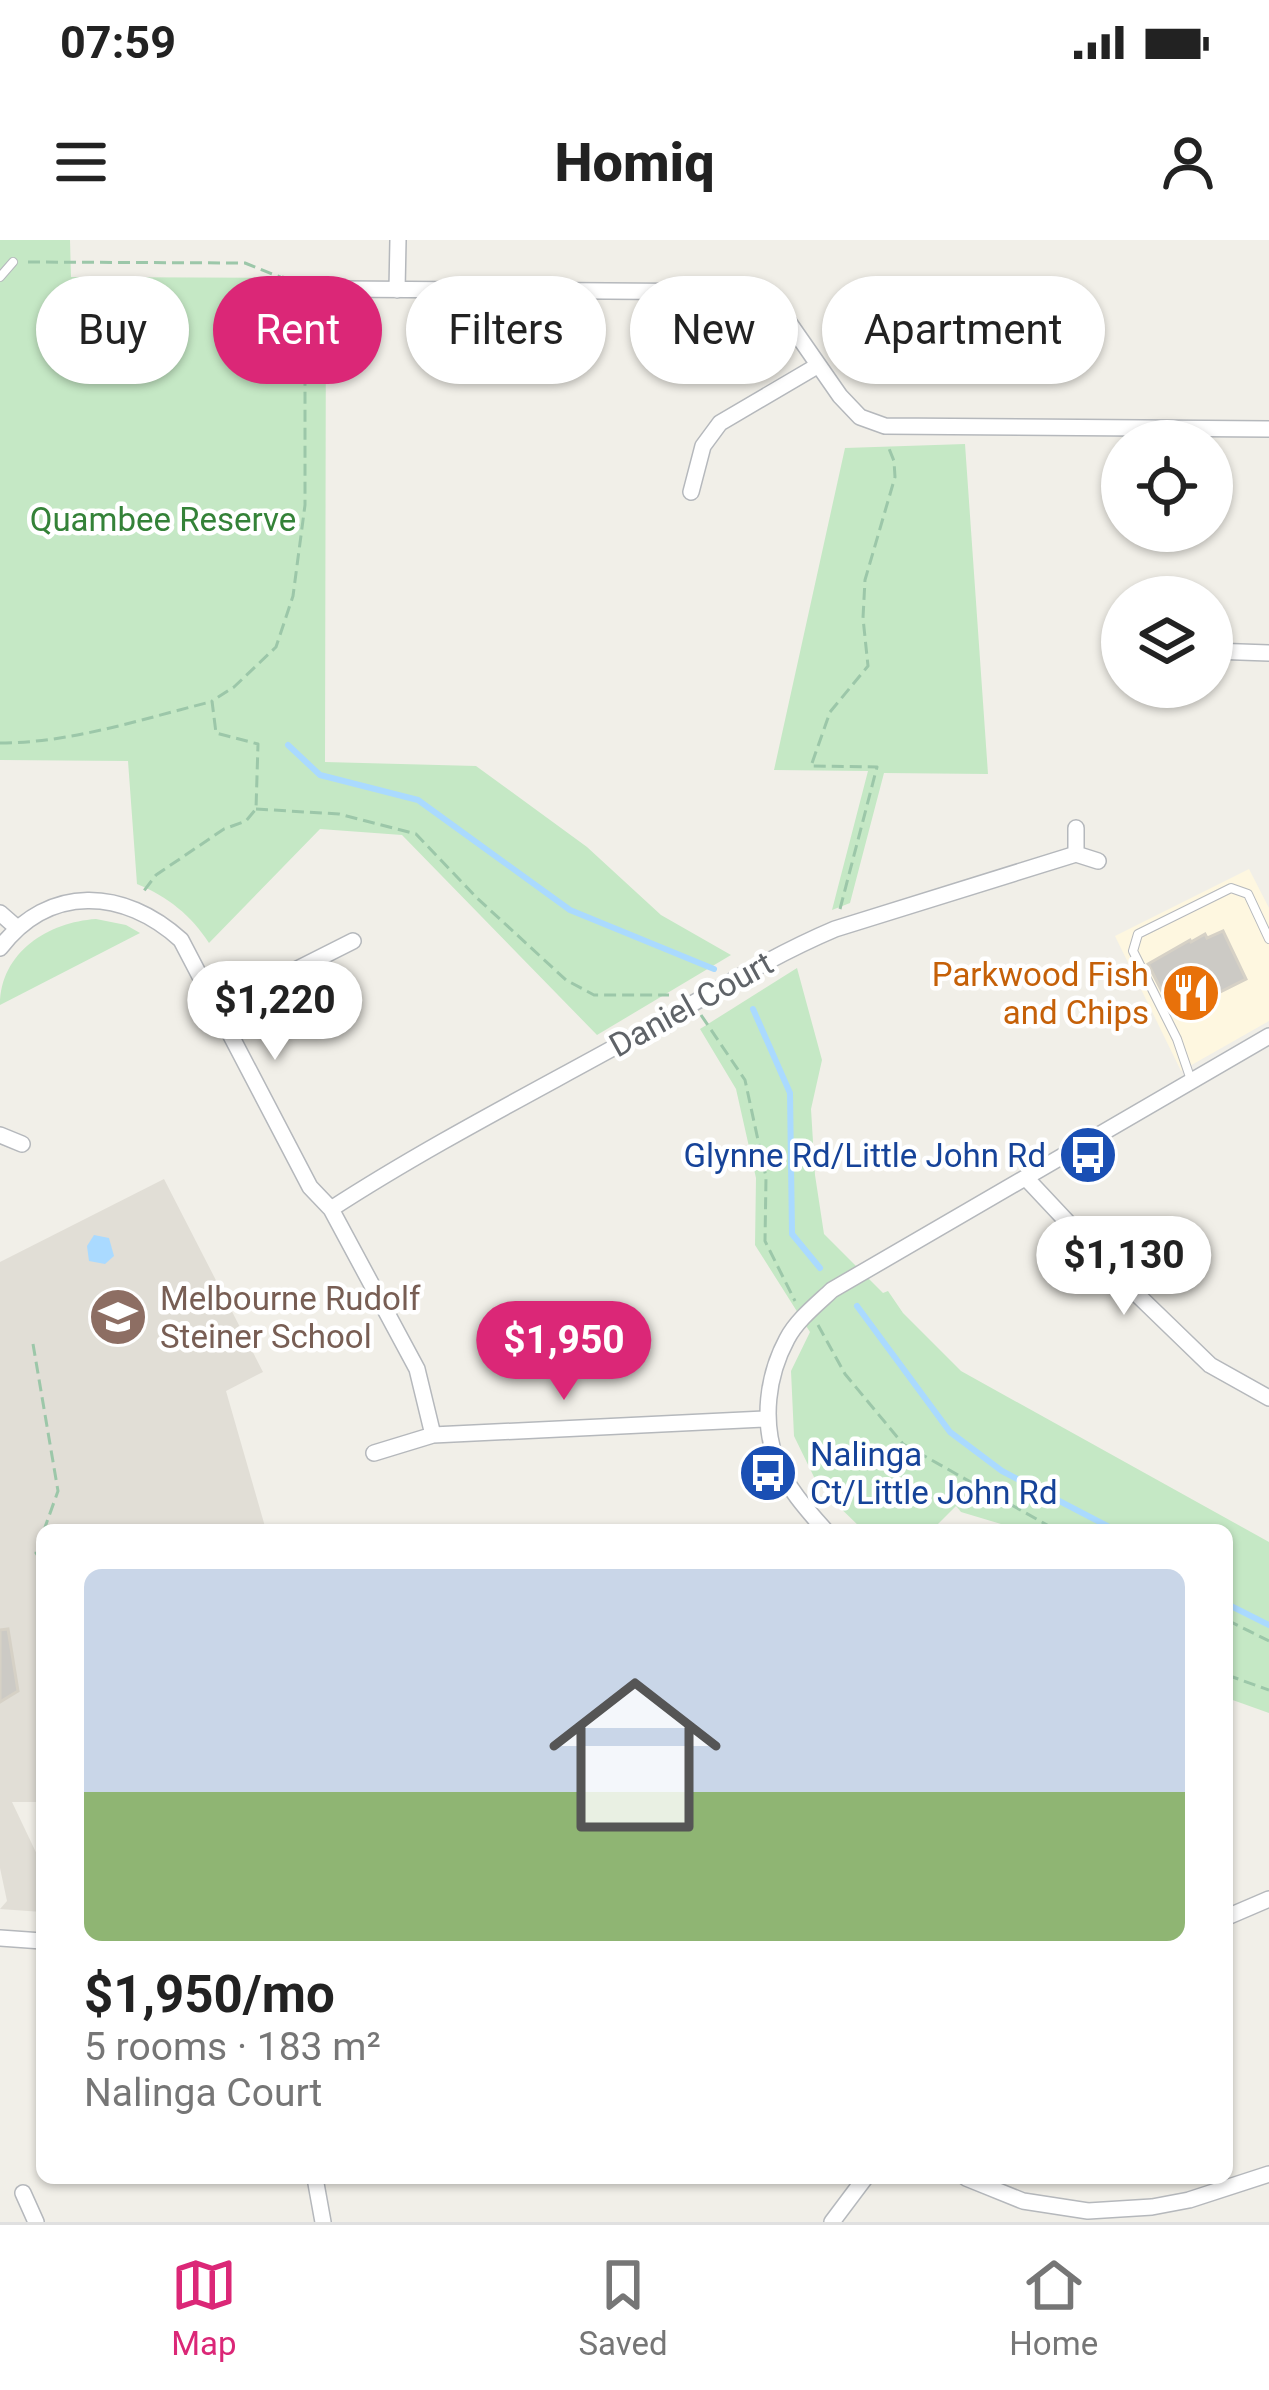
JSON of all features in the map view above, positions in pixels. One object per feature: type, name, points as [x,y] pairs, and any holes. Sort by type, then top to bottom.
[{"type":"street","points":[[398,240],[398,290]]},
{"type":"street","points":[[382,290],[740,292],[769,302],[784,314],[840,396],[860,416],[884,426],[1269,429]]},
{"type":"street","points":[[691,491],[703,446],[720,423],[818,366]]},
{"type":"street","points":[[1233,652],[1269,653]]},
{"type":"street","points":[[1076,828],[1076,854],[1098,861]]},
{"type":"street","name":"Daniel Court","points":[[331,1209],[392,1170],[765,962],[835,929],[1076,854]]},
{"type":"street","points":[[0,947],[16,927],[47,907],[98,899],[137,909],[181,940],[310,1187],[331,1209],[417,1369],[433,1435]]},
{"type":"street","points":[[0,913],[16,927]]},
{"type":"street","points":[[218,1009],[353,941]]},
{"type":"street","points":[[820,1524],[777,1462],[766,1419],[772,1379],[787,1339],[807,1313],[832,1290],[1269,1036]]},
{"type":"street","points":[[0,1135],[22,1144]]},
{"type":"street","points":[[1026,1178],[1210,1365],[1269,1398]]},
{"type":"street","points":[[374,1453],[433,1435],[766,1419]]},
{"type":"street","points":[[1233,1914],[1269,1899]]},
{"type":"street","points":[[0,1938],[36,1941]]},
{"type":"street","points":[[981,2184],[1023,2201],[1088,2212],[1189,2200],[1269,2174]]},
{"type":"street","points":[[316,2184],[322,2222]]},
{"type":"street","points":[[832,2222],[860,2184]]},
{"type":"street","points":[[22,2194],[36,2222]]},
{"type":"lane","points":[[0,277],[13,262]]},
{"type":"lane","points":[[1191,1082],[1177,1039],[1132,951],[1138,934],[1231,887],[1248,894],[1269,939]]},
{"type":"path","points":[[13,262],[245,263],[278,276]]},
{"type":"path","points":[[0,743],[99,730],[212,701],[276,647],[293,596],[305,505],[305,384]]},
{"type":"path","points":[[835,929],[877,767],[811,766],[830,712],[868,666],[865,580],[895,477],[884,426]]},
{"type":"path","points":[[137,909],[156,875],[224,829],[246,820],[256,809],[258,744],[216,733],[212,701]]},
{"type":"path","points":[[256,809],[339,814],[416,834],[566,980],[594,994],[683,998]]},
{"type":"path","points":[[702,1016],[745,1080],[766,1177],[765,1241],[795,1301]]},
{"type":"path","points":[[819,1326],[845,1374],[903,1444],[1045,1524]]},
{"type":"path","points":[[33,1344],[58,1491],[46,1524]]},
{"type":"path","points":[[1233,1623],[1269,1641]]},
{"type":"path","points":[[1233,1677],[1269,1690]]},
{"type":"shaded area","points":[[1249,869],[1269,908],[1269,1021],[1181,1071],[1115,936]]},
{"type":"shaded area","name":"Melbourne Rudolf Steiner School","points":[[164,1179],[263,1372],[226,1391],[264,1524],[36,1524],[36,1802],[12,1802],[36,1852],[36,1912],[0,1909],[7,1901],[0,1868],[0,1262]]},
{"type":"green space","name":"Quambee Reserve","points":[[0,240],[70,240],[71,276],[36,276],[36,384],[189,384],[189,277],[213,278],[213,384],[326,384],[325,762],[476,766],[587,847],[661,915],[731,955],[597,1035],[402,835],[320,829],[209,943],[178,908],[137,884],[128,761],[0,760]]},
{"type":"green space","points":[[965,444],[988,774],[884,773],[850,903],[832,910],[868,771],[774,770],[845,448]]},
{"type":"green space","points":[[96,919],[140,933],[0,1005],[8,970],[30,943],[61,926]]},
{"type":"green space","points":[[797,968],[822,1060],[811,1109],[824,1234],[883,1293],[888,1291],[903,1313],[961,1371],[1269,1542],[1269,1713],[1233,1700],[1233,1524],[1001,1524],[961,1512],[956,1506],[938,1524],[857,1524],[826,1494],[794,1436],[791,1371],[810,1332],[755,1245],[756,1178],[736,1089],[700,1029]]},
{"type":"water","points":[[94,1235],[109,1238],[114,1256],[105,1264],[89,1261],[87,1246]]},
{"type":"building","points":[[1223,931],[1246,979],[1174,1015],[1148,964],[1190,940]]},
{"type":"building","points":[[8,1629],[18,1691],[0,1702],[0,1630]]},
{"type":"waterway","points":[[288,745],[320,775],[418,800],[570,910],[714,969]]},
{"type":"waterway","points":[[753,1009],[790,1093],[792,1234],[820,1268]]},
{"type":"waterway","points":[[857,1306],[950,1432],[1002,1471],[1104,1524]]},
{"type":"waterway","points":[[1233,1607],[1269,1625]]},
{"type":"place","name":"Parkwood Fish and Chips","points":[[1191,993]]},
{"type":"place","name":"Glynne Rd/Little John Rd","points":[[1088,1155]]},
{"type":"place","name":"Melbourne Rudolf Steiner School","points":[[118,1317]]},
{"type":"place","name":"Nalinga Ct/Little John Rd","points":[[768,1473]]}]
